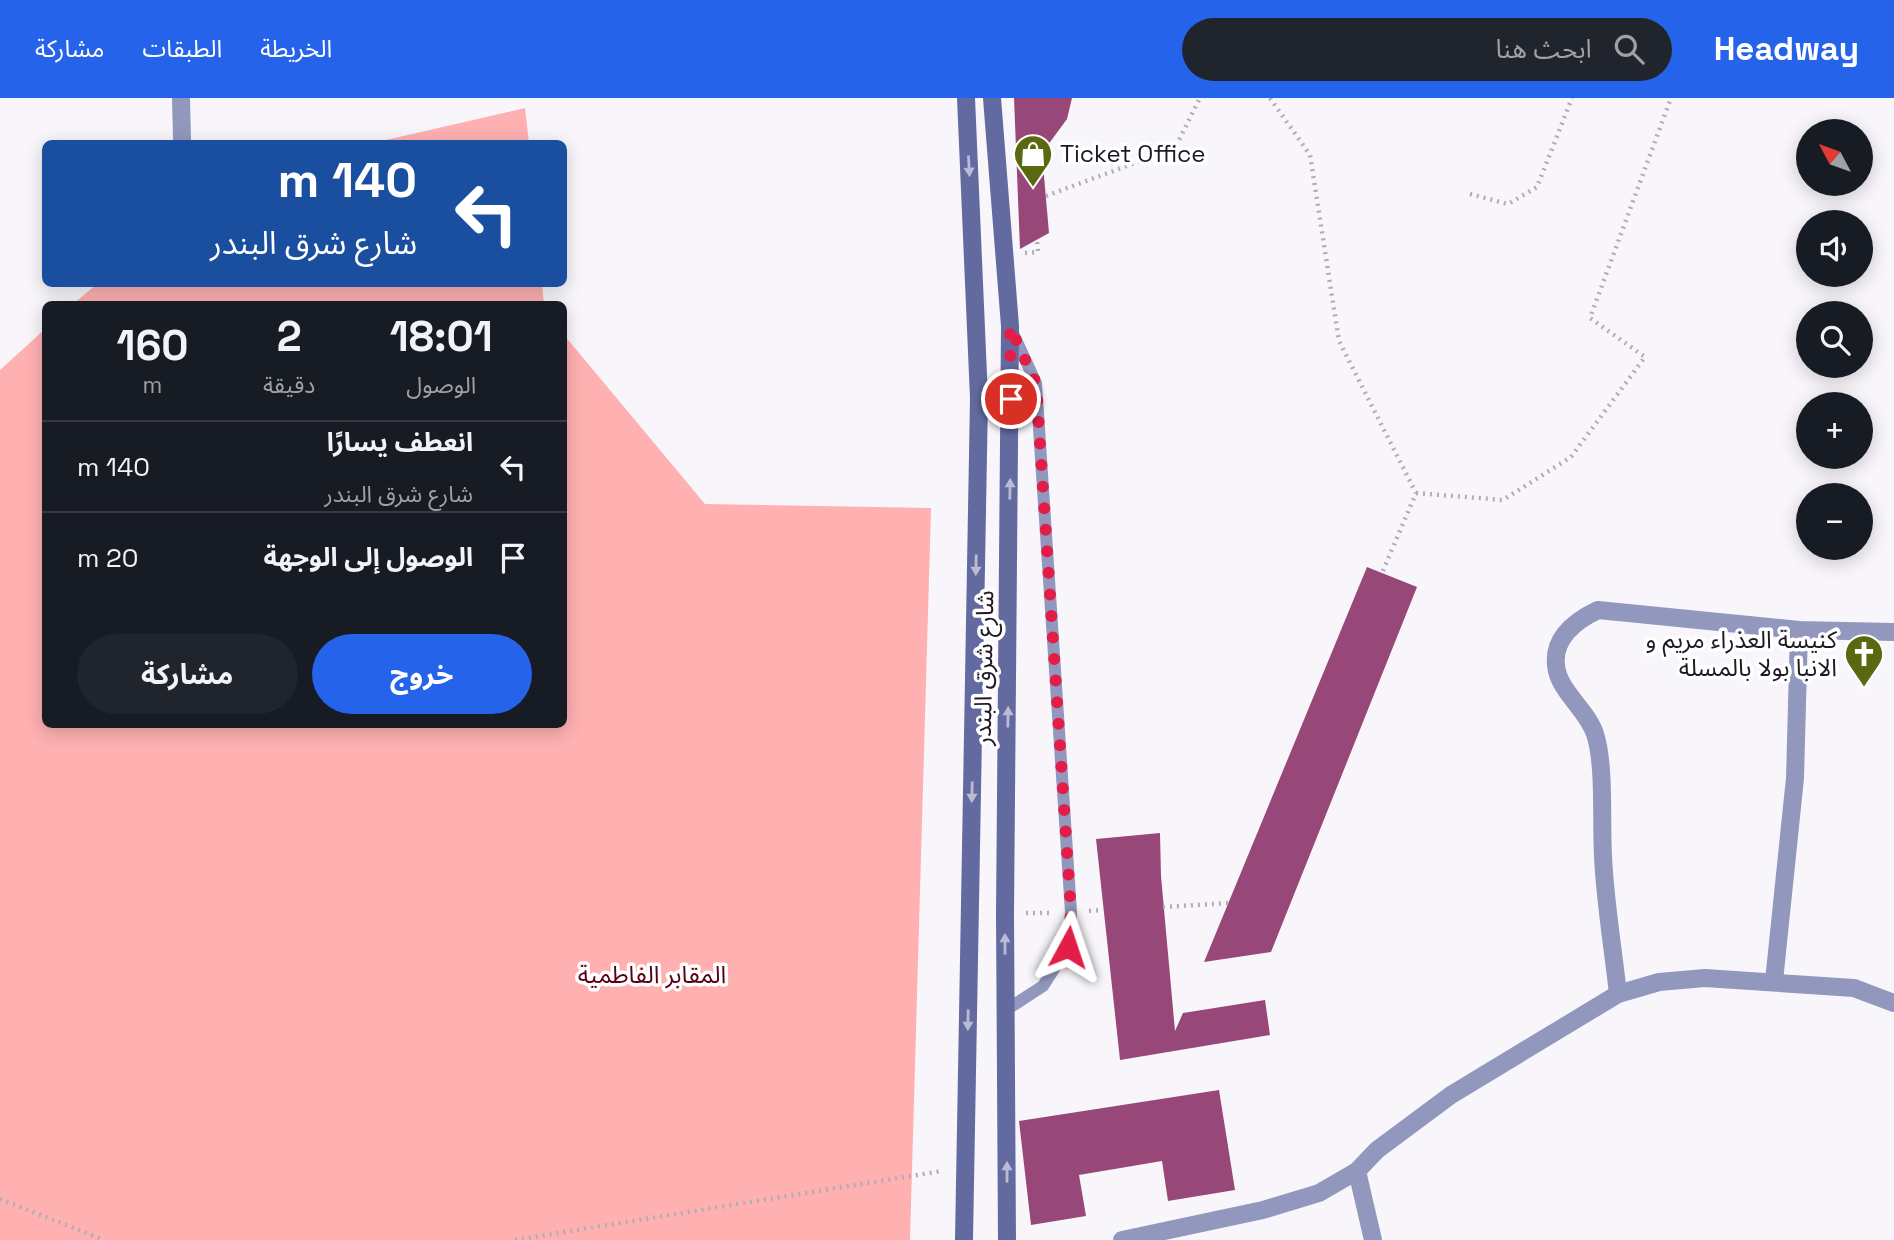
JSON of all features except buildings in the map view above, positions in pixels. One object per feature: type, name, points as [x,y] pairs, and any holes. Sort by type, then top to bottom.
[{"type":"main road","name":"شارع شرق البندر","points":[[964,1240],[979,398],[966,98]]},
{"type":"main road","name":"شارع شرق البندر","points":[[992,98],[1010,327],[1011,399],[1007,1240]]},
{"type":"main road","points":[[973,255],[1003,255]]},
{"type":"main road","points":[[979,398],[1011,399]]},
{"type":"street","points":[[181,98],[182,139]]},
{"type":"street","points":[[1618,994],[1603,860],[1595,734],[1559,675],[1556,665],[1560,642],[1576,620],[1598,610],[1799,630],[1894,632]]},
{"type":"street","points":[[1774,981],[1795,778],[1799,630]]},
{"type":"street","points":[[1122,1240],[1285,1205],[1319,1193],[1357,1171],[1377,1150],[1451,1095],[1618,994],[1659,982],[1705,978],[1854,988],[1894,1003]]},
{"type":"street","points":[[1357,1171],[1373,1240]]},
{"type":"lane","points":[[1006,1010],[1043,986],[1068,947],[1071,912],[1036,383],[1010,327]]},
{"type":"path","points":[[1046,196],[1175,148],[1200,98]]},
{"type":"path","points":[[1270,98],[1310,155],[1339,341],[1416,493],[1382,573]]},
{"type":"path","points":[[1470,194],[1508,204],[1537,187],[1572,98]]},
{"type":"path","points":[[1416,493],[1503,500],[1571,457],[1645,357],[1590,318],[1671,98]]},
{"type":"path","points":[[1163,907],[1229,903]]},
{"type":"path","points":[[515,1240],[965,1167]]},
{"type":"path","points":[[0,1199],[104,1240]]},
{"type":"green space","points":[[525,108],[529,140],[386,140]]},
{"type":"green space","points":[[93,287],[542,287],[544,301],[77,301]]},
{"type":"green space","name":"المقابر الفاطمية","points":[[42,332],[42,728],[567,728],[567,339],[705,504],[931,508],[910,1240],[0,1240],[0,370]]},
{"type":"place","name":"Ticket Office","points":[[1033,188]]},
{"type":"place","name":"كنيسة العذراء مريم و الانبا بولا بالمسلة","points":[[1864,688]]},
{"type":"route","points":[[1011,399],[1010,327],[1036,383],[1071,912],[1068,947]]}]
